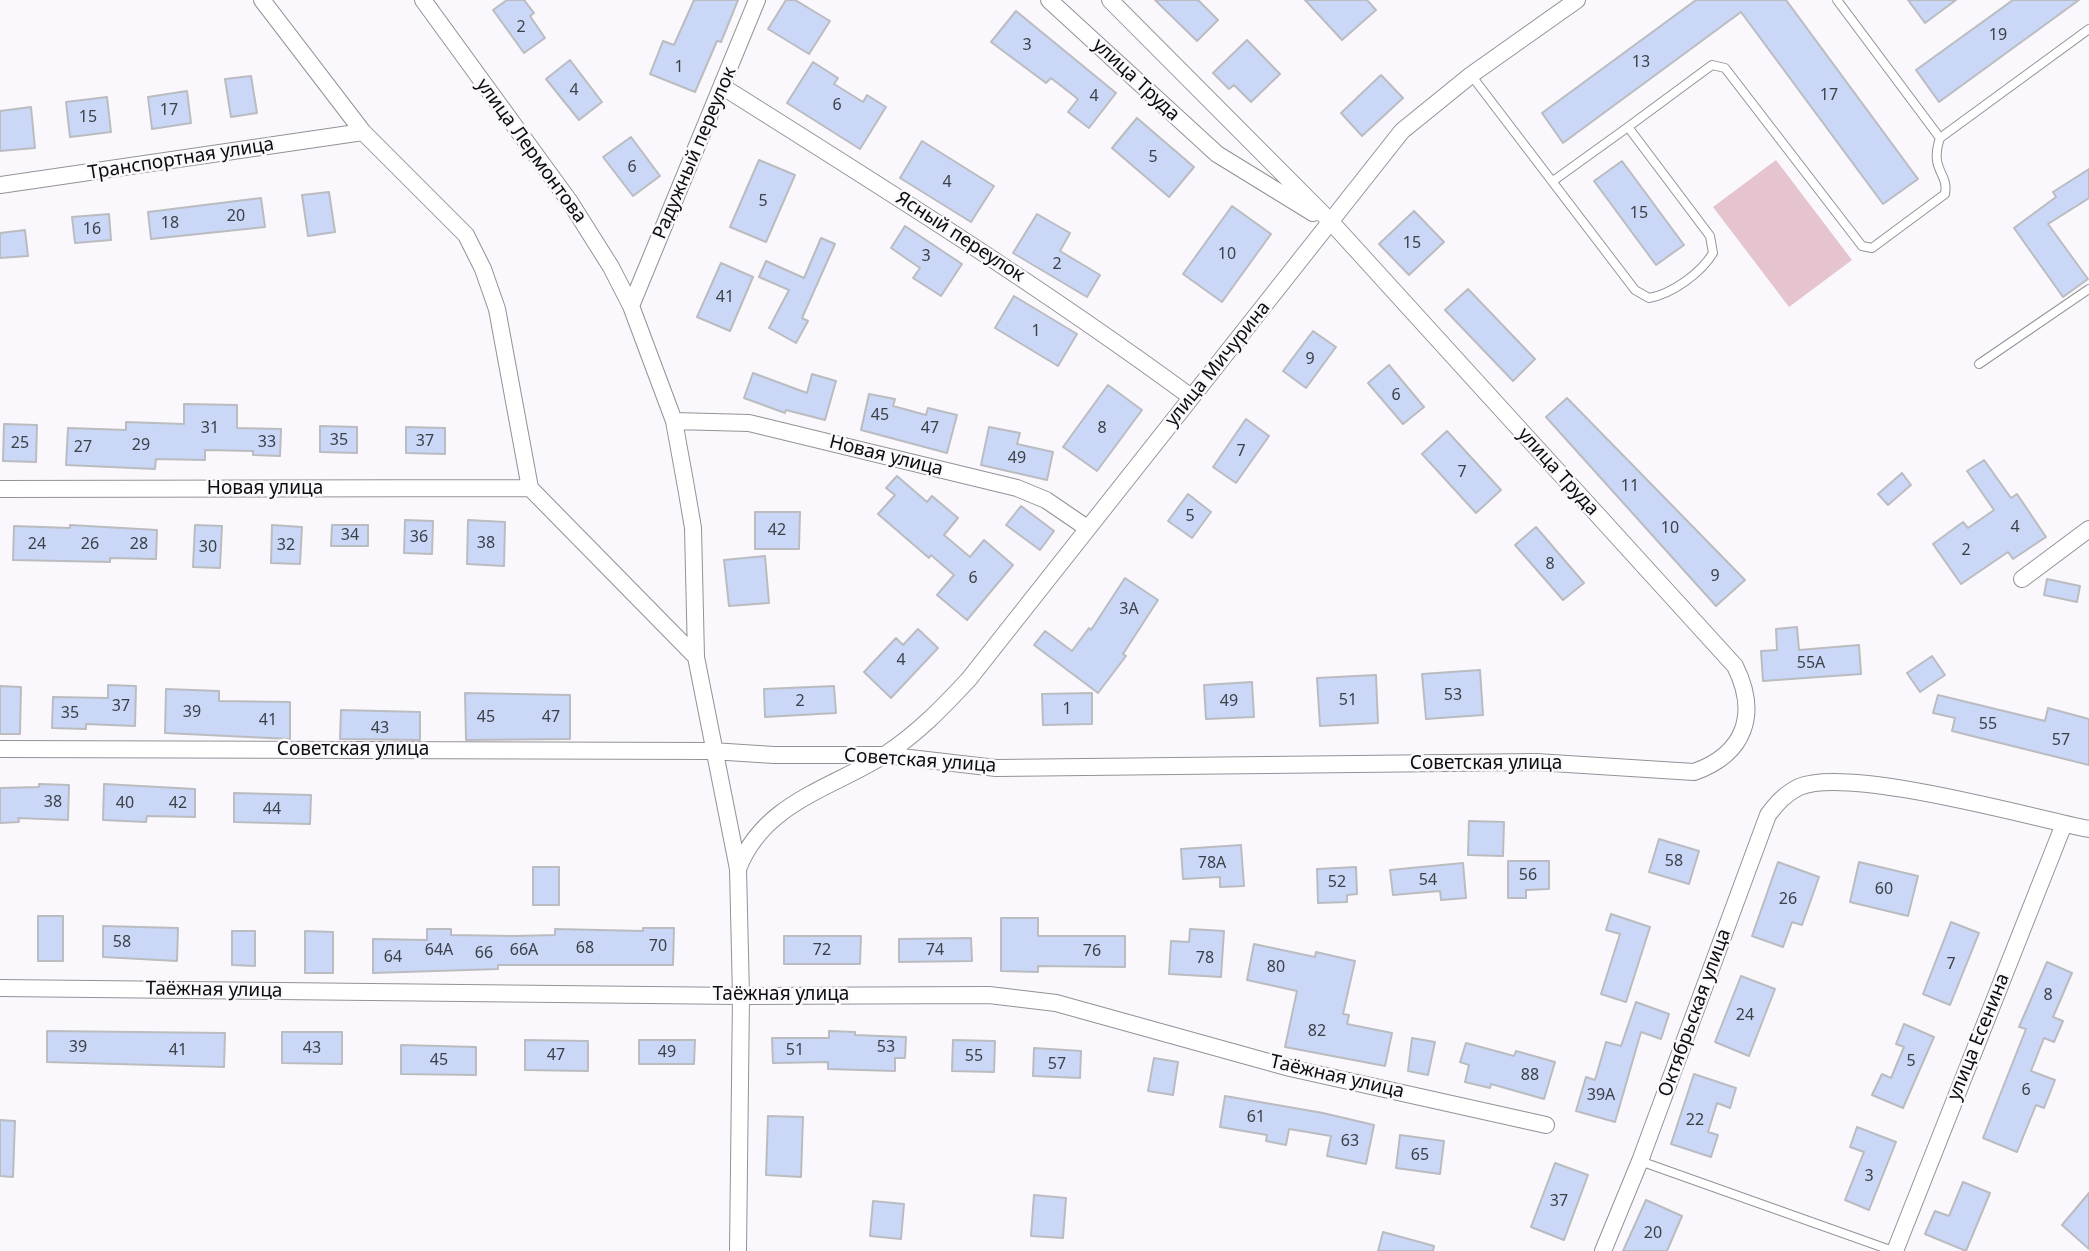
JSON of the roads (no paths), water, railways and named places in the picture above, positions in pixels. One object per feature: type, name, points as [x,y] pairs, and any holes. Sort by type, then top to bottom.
[{"type":"street","points":[[262,0],[363,132],[444,210],[466,236],[483,269],[497,309],[530,488],[695,657]]},
{"type":"street","name":"улица Лермонтова","points":[[424,0],[570,202],[611,267],[631,306],[674,421],[693,528],[695,657],[738,869],[741,996],[738,1251]]},
{"type":"street","name":"Радужный переулок","points":[[631,306],[757,0]]},
{"type":"street","name":"улица Труда","points":[[1049,0],[1217,154],[1332,223]]},
{"type":"street","name":"улица Труда","points":[[1110,0],[1332,223],[1735,666],[1744,683],[1748,706],[1741,736]]},
{"type":"street","name":"улица Мичурина","points":[[738,869],[746,850],[773,818],[804,796],[884,755],[917,732],[969,679],[1332,223],[1402,131],[1471,75],[1577,0]]},
{"type":"street","name":"Ясный переулок","points":[[723,87],[982,251],[1096,327],[1191,397]]},
{"type":"street","name":"Транспортная улица","points":[[0,185],[363,132]]},
{"type":"street","name":"Новая улица","points":[[674,421],[749,424],[1017,488],[1046,500],[1087,528]]},
{"type":"street","name":"Новая улица","points":[[0,489],[530,488]]},
{"type":"street","points":[[2022,579],[2089,529]]},
{"type":"street","name":"Советская улица","points":[[0,749],[712,751],[774,755],[884,755],[996,768],[1536,762],[1694,772],[1715,765],[1741,736]]},
{"type":"street","name":"Октябрьская улица","points":[[1603,1251],[1640,1161],[1768,815],[1781,798],[1801,786],[1833,781],[1876,784],[2064,824]]},
{"type":"street","points":[[2064,824],[2089,829]]},
{"type":"street","name":"улица Есенина","points":[[1894,1251],[2064,824]]},
{"type":"street","name":"Таёжная улица","points":[[0,988],[741,996],[989,995],[1056,1003],[1290,1068],[1546,1125]]},
{"type":"lane","points":[[1838,0],[1940,138]]},
{"type":"lane","points":[[1553,181],[1712,65],[1718,64],[1725,68],[1862,246],[1872,248],[1945,194],[1946,186],[1934,155],[1940,138],[2089,29]]},
{"type":"lane","points":[[1471,75],[1635,290],[1649,298],[1662,296],[1706,265],[1713,253],[1710,236],[1628,127]]},
{"type":"lane","points":[[1979,364],[2089,289]]},
{"type":"lane","points":[[1640,1161],[1894,1251]]}]
